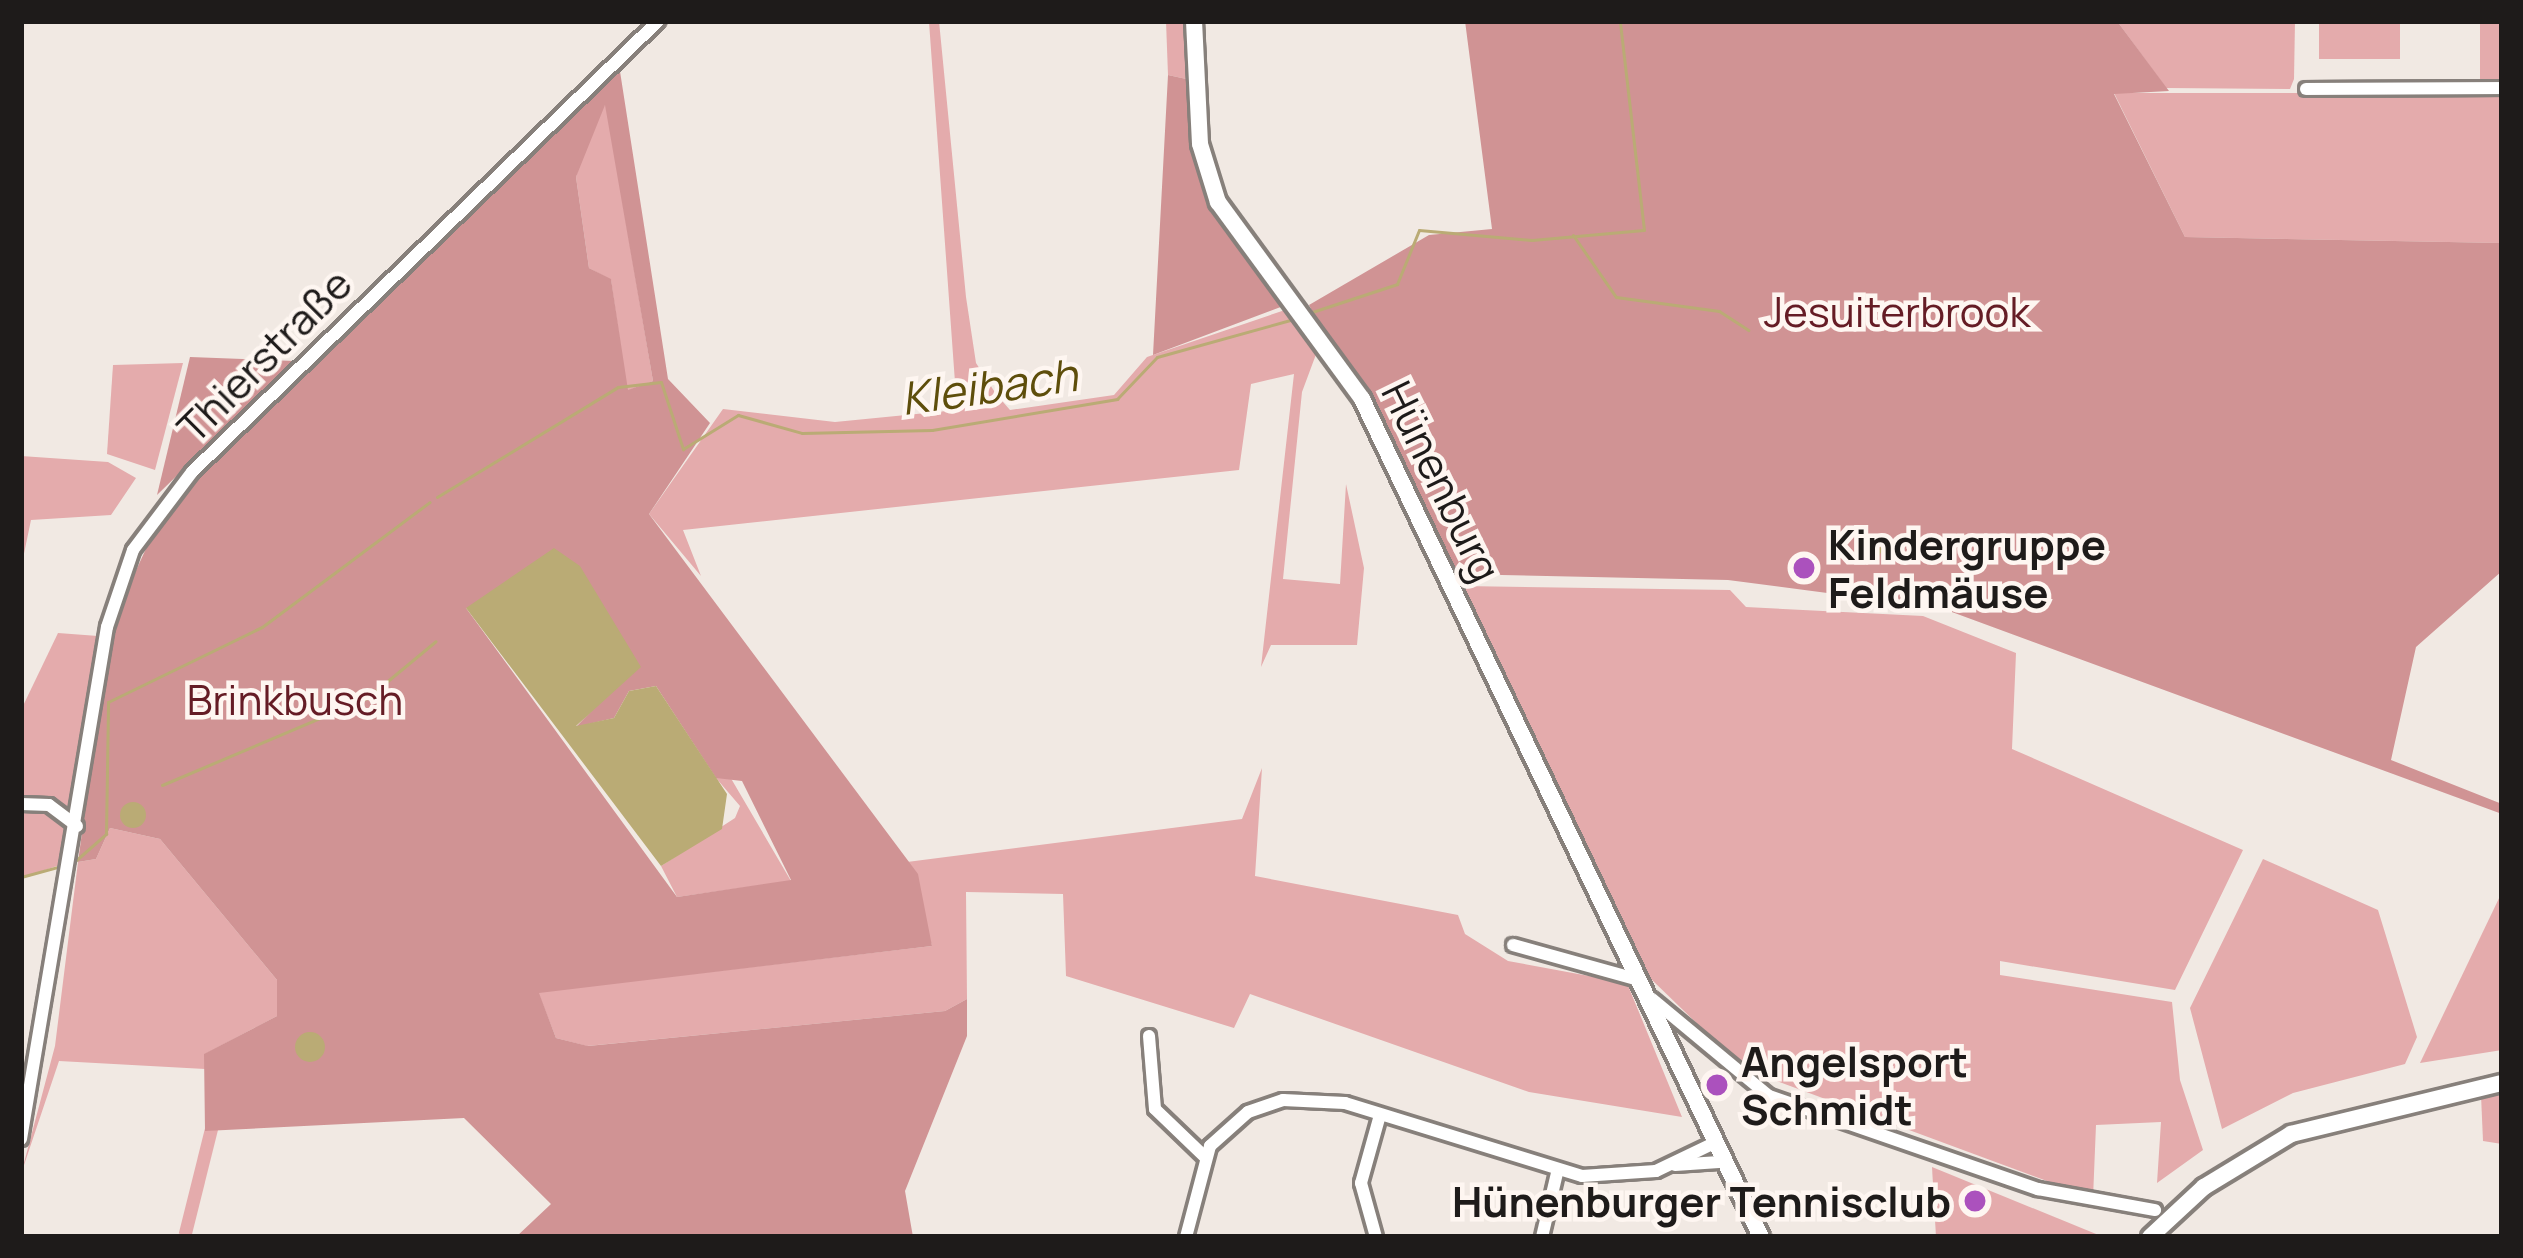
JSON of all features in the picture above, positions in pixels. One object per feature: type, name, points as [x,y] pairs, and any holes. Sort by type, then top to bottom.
[{"type":"street","name":"Thierstraße","points":[[21,1138],[73,854],[107,627],[165,501],[658,21]]},
{"type":"street","name":"Hünenburg","points":[[1194,21],[1210,183],[1233,230],[1302,313],[1362,399],[1644,981],[1719,1162],[1760,1237]]},
{"type":"street","points":[[2306,89],[2502,88]]},
{"type":"street","points":[[21,804],[49,805],[77,826]]},
{"type":"street","points":[[1513,945],[1644,981]]},
{"type":"street","name":"Hünenburg","points":[[1652,999],[1769,1096],[2038,1189],[2156,1210]]},
{"type":"street","points":[[1149,1036],[1155,1109],[1204,1156]]},
{"type":"street","points":[[2150,1237],[2204,1186],[2291,1134],[2502,1083]]},
{"type":"street","points":[[1186,1237],[1204,1156],[1238,1118],[1283,1100],[1380,1115],[1557,1173],[1719,1162]]},
{"type":"street","points":[[1376,1237],[1361,1183],[1380,1115]]},
{"type":"street","points":[[1675,1165],[1712,1144]]},
{"type":"street","points":[[1542,1237],[1557,1173]]},
{"type":"shaded area","points":[[939,21],[976,363],[996,394],[1010,410],[1114,395],[1147,357],[1285,310],[1318,349],[1302,392],[1283,579],[1340,584],[1346,484],[1364,568],[1357,645],[1271,645],[1261,667],[1294,374],[1251,384],[1239,470],[683,530],[701,576],[649,514],[723,409],[835,422],[957,410],[929,22]]},
{"type":"shaded area","points":[[1166,21],[1187,21],[1191,80],[1168,75]]},
{"type":"shaded area","points":[[2117,21],[2295,21],[2294,79],[2290,89],[2166,88]]},
{"type":"shaded area","points":[[2319,21],[2400,21],[2400,59],[2319,59]]},
{"type":"shaded area","points":[[2480,21],[2502,21],[2502,83],[2480,83]]},
{"type":"shaded area","points":[[2114,93],[2499,93],[2502,243],[2185,237]]},
{"type":"shaded area","points":[[606,104],[653,381],[627,391],[611,280],[589,268],[576,177],[592,116]]},
{"type":"shaded area","points":[[183,363],[155,470],[107,454],[113,365]]},
{"type":"shaded area","points":[[21,456],[108,462],[136,478],[111,515],[31,520],[21,568]]},
{"type":"shaded area","points":[[554,548],[580,566],[641,667],[576,726],[614,718],[629,691],[656,686],[727,794],[722,829],[661,866],[466,608]]},
{"type":"shaded area","points":[[1462,586],[1730,590],[1746,607],[1923,616],[2016,653],[2012,749],[2243,850],[2175,990],[2000,961],[2000,975],[2172,1002],[2180,1080],[2203,1150],[2157,1183],[2161,1122],[2096,1125],[2093,1198],[1744,1069],[1651,979]]},
{"type":"shaded area","points":[[58,633],[98,636],[83,753],[66,863],[21,878],[21,710]]},
{"type":"shaded area","points":[[1262,768],[1255,876],[1458,915],[1465,934],[1508,961],[1627,983],[1682,1117],[1529,1092],[1250,994],[1234,1028],[1066,976],[1063,894],[966,892],[967,999],[945,1011],[587,1046],[556,1038],[538,992],[932,946],[907,862],[1242,819]]},
{"type":"shaded area","points":[[729,775],[791,881],[677,897],[661,866],[735,818],[740,806],[716,778]]},
{"type":"shaded area","points":[[133,802],[146,815],[133,828],[120,815]]},
{"type":"shaded area","points":[[110,828],[160,839],[277,980],[277,1016],[205,1054],[205,1069],[59,1061],[21,1174],[55,1046],[78,862],[96,859]]},
{"type":"shaded area","points":[[2263,859],[2378,910],[2417,1037],[2405,1064],[2293,1093],[2222,1129],[2190,1008]]},
{"type":"shaded area","points":[[2502,892],[2502,1050],[2420,1063]]},
{"type":"shaded area","points":[[310,1032],[321,1036],[325,1047],[321,1058],[310,1062],[299,1058],[295,1047],[299,1036]]},
{"type":"shaded area","points":[[2502,1091],[2502,1144],[2483,1141],[2481,1095]]},
{"type":"shaded area","points":[[205,1127],[218,1130],[191,1237],[179,1234]]},
{"type":"shaded area","name":"Hünenburger Tennisclub","points":[[1932,1167],[2101,1236],[1936,1237]]},
{"type":"green space","name":"Jesuiterbrook","points":[[1465,21],[2117,21],[2169,91],[2114,94],[2185,237],[2502,243],[2502,571],[2416,647],[2391,760],[2502,804],[2502,814],[1941,608],[1728,580],[1454,574],[1309,305],[1429,235],[1492,229]]},
{"type":"green space","name":"Brinkbusch","points":[[619,65],[668,379],[710,423],[649,514],[918,874],[932,946],[539,993],[556,1038],[588,1046],[945,1011],[967,999],[967,1036],[905,1191],[913,1237],[516,1237],[551,1204],[464,1118],[205,1131],[204,1054],[277,1016],[277,980],[160,839],[110,828],[96,859],[78,862],[110,627],[167,503]],"holes":[[[605,105],[653,381],[628,390],[611,279],[589,268],[576,177]],[[466,608],[626,675],[576,727],[614,718],[629,691],[656,686],[716,778],[742,781],[791,880],[677,897]]]},
{"type":"green space","points":[[1168,75],[1191,80],[1197,163],[1228,234],[1286,305],[1153,355]]},
{"type":"green space","points":[[190,357],[295,361],[157,495]]},
{"type":"waterway","name":"Kleibach","points":[[1309,313],[1397,284],[1419,230],[1532,240],[1644,230],[1620,21]]},
{"type":"waterway","points":[[1573,235],[1616,297],[1719,311],[1748,330]]},
{"type":"waterway","name":"Kleibach","points":[[437,497],[618,387],[661,382],[683,449],[738,415],[802,433],[932,430],[1117,399],[1157,357],[1294,319]]},
{"type":"waterway","name":"Kleibach","points":[[74,862],[106,834],[108,702],[262,627],[430,502]]},
{"type":"waterway","points":[[1875,559],[1887,536]]},
{"type":"waterway","points":[[162,785],[367,698],[436,641]]},
{"type":"waterway","name":"Kleibach","points":[[21,877],[65,865]]},
{"type":"place","name":"Kindergruppe Feldmäuse","points":[[1804,568]]},
{"type":"place","name":"Angelsport Schmidt","points":[[1717,1085]]},
{"type":"place","name":"Hünenburger Tennisclub","points":[[1975,1201]]}]
